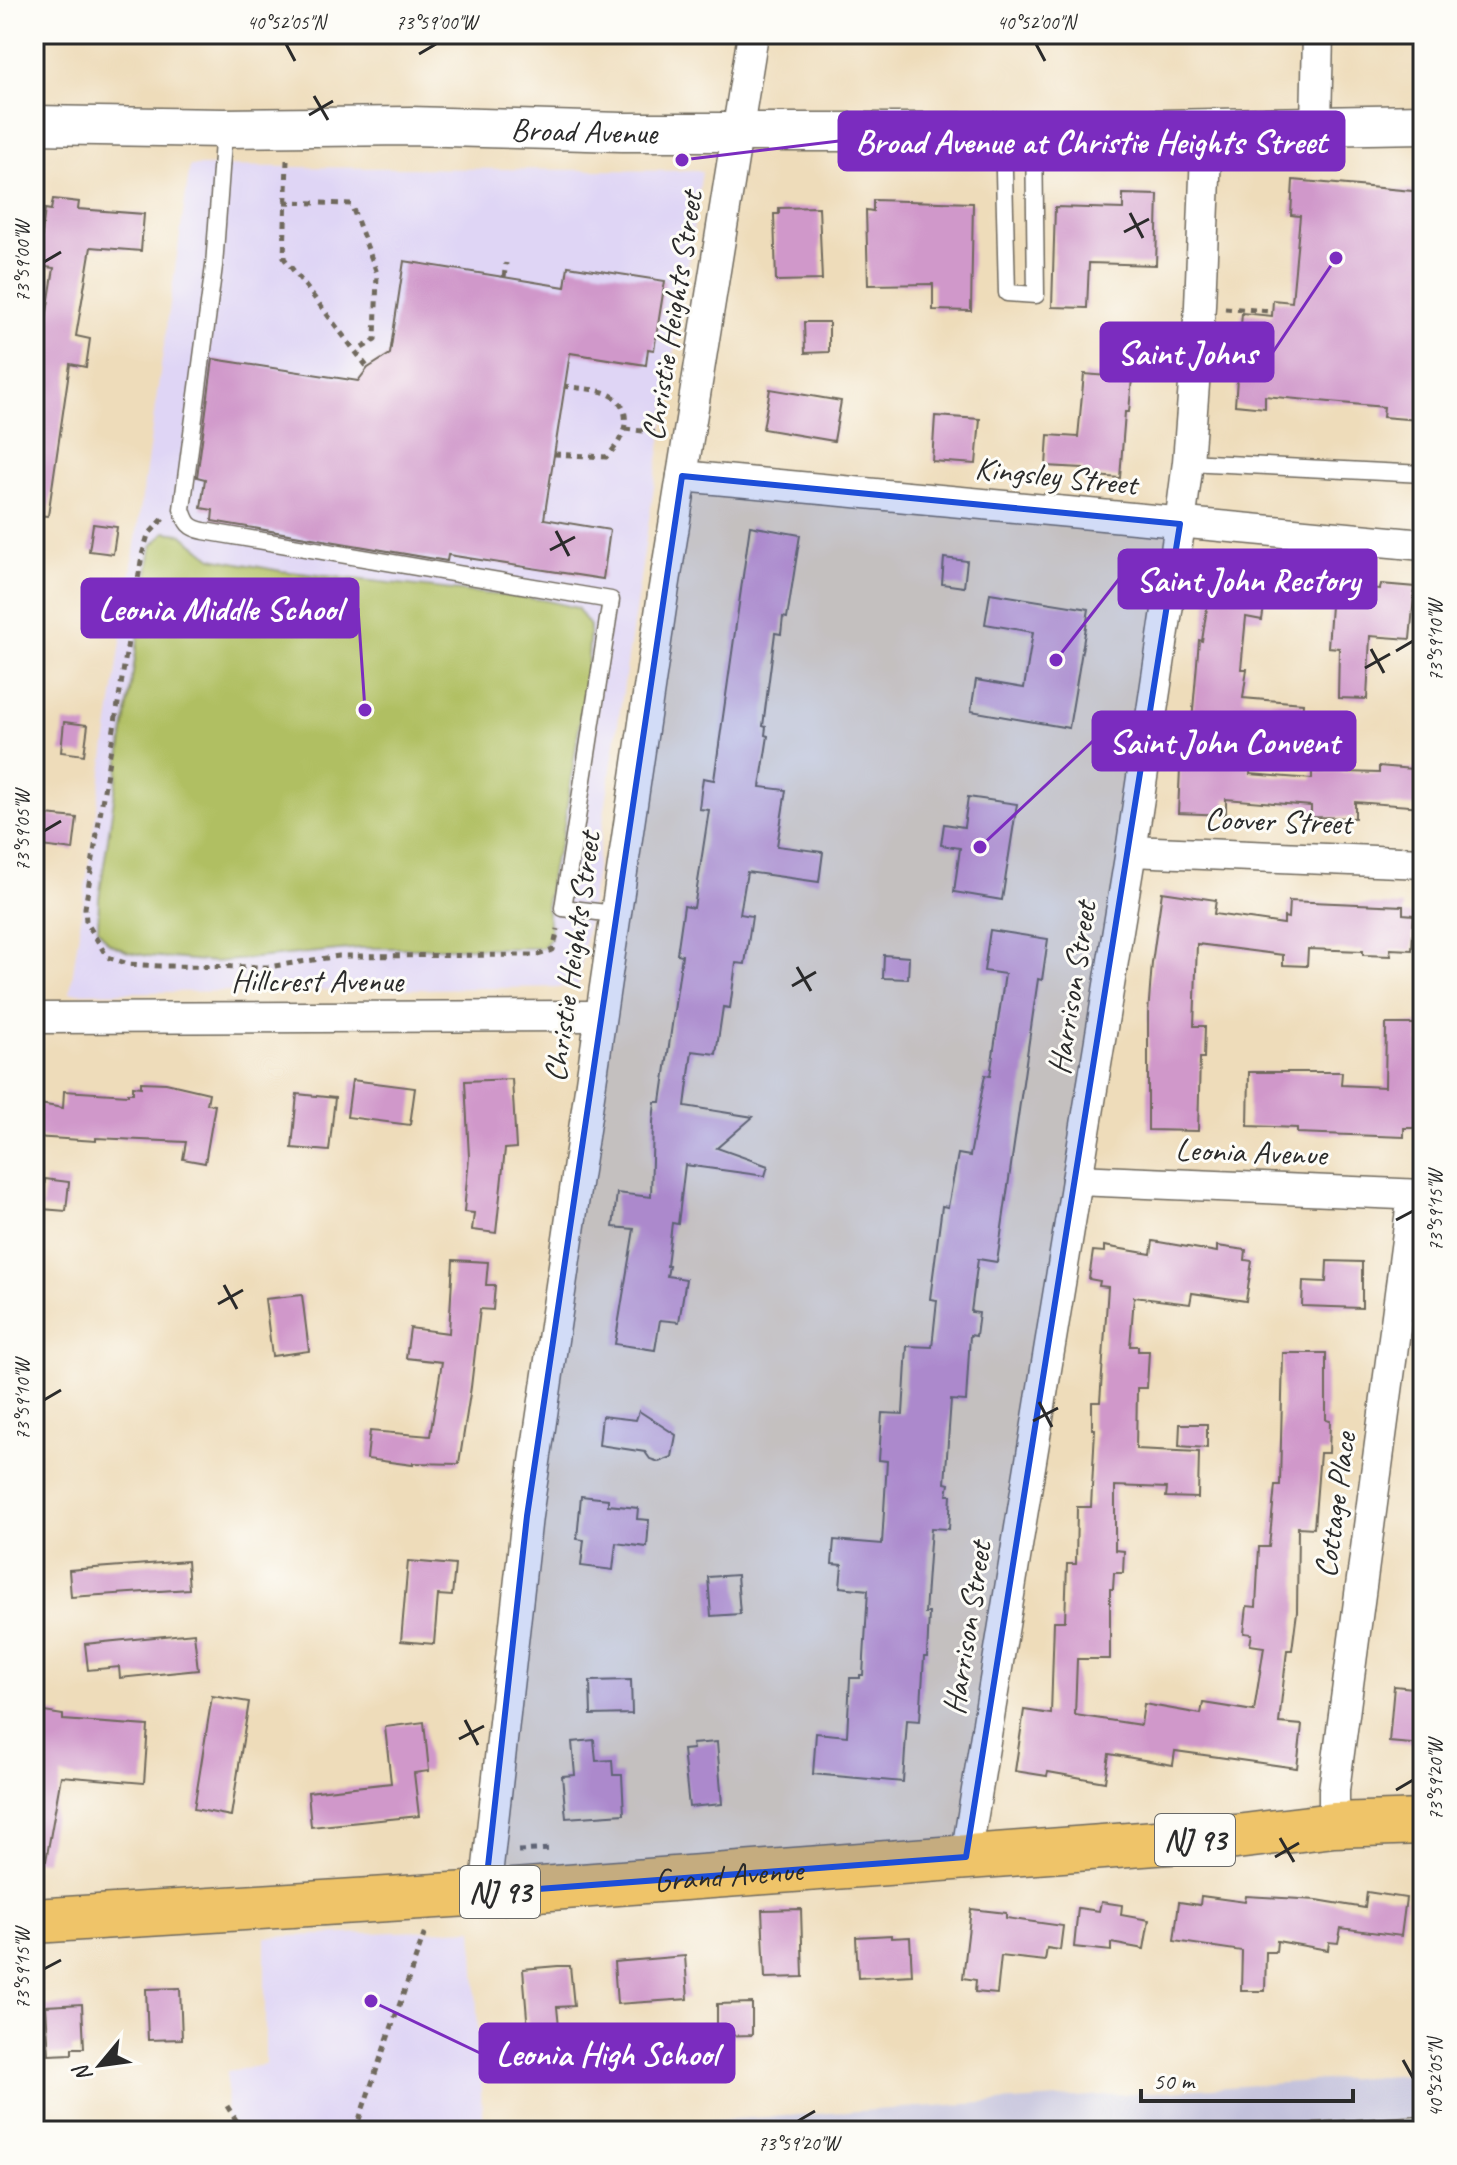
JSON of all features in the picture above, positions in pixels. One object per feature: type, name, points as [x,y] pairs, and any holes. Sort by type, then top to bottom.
[{"type":"main road","name":"Grand Avenue","points":[[34,1921],[485,1893],[1236,1837],[1334,1825],[1423,1822]]},
{"type":"street","name":"Christie Heights Street","points":[[485,1893],[527,1516],[615,914],[753,34]]},
{"type":"street","points":[[1316,125],[1318,34]]},
{"type":"street","name":"Broad Avenue","points":[[34,125],[224,128],[410,126],[622,132],[1019,131],[1423,124]]},
{"type":"street","name":"Harrison Street","points":[[966,1857],[1131,851],[1180,524],[1200,306],[1207,126]]},
{"type":"street","name":"Kingsley Street","points":[[682,476],[1423,545]]},
{"type":"street","name":"Coover Street","points":[[1131,851],[1423,863]]},
{"type":"street","name":"Hillcrest Avenue","points":[[34,1018],[600,1016]]},
{"type":"street","name":"Leonia Avenue","points":[[1077,1180],[1418,1195]]},
{"type":"street","name":"Cottage Place","points":[[1334,1825],[1334,1790],[1418,1195]]},
{"type":"lane","points":[[224,128],[214,266],[182,509],[186,522],[192,528],[204,531],[611,600],[563,908],[615,914]]},
{"type":"lane","points":[[1019,131],[1036,295],[1007,293],[1019,131]]},
{"type":"lane","points":[[1188,462],[1423,474]]},
{"type":"lane","points":[[1315,2131],[1423,2124]]},
{"type":"path","points":[[288,127],[284,258],[368,368]]},
{"type":"path","points":[[285,202],[351,204],[377,273],[375,340],[357,351]]},
{"type":"path","points":[[504,277],[506,263]]},
{"type":"path","points":[[1200,306],[1272,311]]},
{"type":"path","points":[[554,454],[606,457],[616,448],[625,429],[623,409],[614,397],[564,386]]},
{"type":"path","points":[[182,509],[166,517],[148,535],[142,555],[85,908],[86,921],[107,957],[128,964],[160,966],[268,967],[339,956],[538,955],[553,950],[563,908]]},
{"type":"path","points":[[355,2131],[438,1895]]},
{"type":"path","points":[[227,2106],[243,2131]]},
{"type":"highlighted area","points":[[682,476],[1180,524],[966,1857],[485,1893],[527,1516]]},
{"type":"shaded area","points":[[190,166],[702,171],[578,987],[70,993]]},
{"type":"shaded area","points":[[473,1929],[483,2131],[226,2131],[227,2071],[265,2065],[265,1937]]},
{"type":"shaded area","points":[[1423,2073],[1423,2131],[550,2131],[1213,2088]]},
{"type":"green space","points":[[165,532],[181,534],[212,558],[281,571],[544,600],[577,608],[590,626],[587,674],[562,839],[552,867],[546,907],[550,939],[542,948],[360,948],[215,962],[148,956],[128,952],[109,943],[98,929],[99,898],[152,546]]},
{"type":"building","points":[[1293,180],[1423,192],[1423,323],[1418,420],[1383,417],[1384,407],[1265,396],[1265,408],[1235,405],[1242,313],[1272,316],[1273,300],[1292,302],[1300,216],[1291,215]]},
{"type":"building","points":[[1123,194],[1158,195],[1156,265],[1089,263],[1087,308],[1052,307],[1055,207],[1123,209]]},
{"type":"building","points":[[53,199],[79,202],[78,209],[144,214],[141,251],[91,247],[76,336],[90,339],[86,367],[70,364],[48,516],[34,515],[34,364],[40,330],[44,331],[54,268],[38,266],[45,209],[51,210]]},
{"type":"building","points":[[873,200],[973,203],[971,311],[933,310],[933,284],[868,285],[866,210],[873,211]]},
{"type":"building","points":[[819,207],[822,280],[776,281],[774,214],[779,214],[779,208]]},
{"type":"building","points":[[404,261],[565,287],[568,266],[665,281],[654,350],[648,349],[646,365],[570,353],[544,519],[610,530],[603,579],[448,555],[447,561],[212,521],[213,510],[201,508],[205,479],[197,477],[213,359],[358,381],[368,368],[390,354]]},
{"type":"building","points":[[804,322],[829,322],[829,352],[805,353]]},
{"type":"building","points":[[1084,374],[1132,378],[1129,412],[1125,412],[1120,478],[1083,475],[1083,468],[1046,466],[1048,435],[1078,437]]},
{"type":"building","points":[[770,389],[841,401],[834,441],[763,429]]},
{"type":"building","points":[[935,416],[980,419],[976,464],[932,461]]},
{"type":"building","points":[[93,524],[117,527],[113,554],[89,551]]},
{"type":"building","points":[[750,526],[800,535],[787,618],[783,617],[781,634],[775,633],[763,726],[768,736],[760,787],[786,790],[777,846],[823,852],[819,882],[747,872],[740,914],[752,916],[745,964],[736,963],[730,1008],[723,1007],[716,1054],[692,1051],[685,1106],[753,1117],[717,1148],[768,1166],[765,1176],[685,1165],[678,1224],[672,1223],[667,1276],[686,1279],[679,1322],[660,1320],[655,1350],[615,1344],[634,1229],[613,1227],[617,1193],[651,1197],[655,1102],[661,1102],[682,955],[677,954],[684,906],[694,908],[709,810],[699,809],[703,778],[714,780]]},
{"type":"building","points":[[944,558],[967,561],[964,587],[942,584]]},
{"type":"building","points":[[1213,568],[1239,572],[1237,582],[1267,586],[1262,620],[1246,617],[1241,669],[1247,669],[1243,698],[1303,703],[1301,734],[1252,730],[1250,774],[1312,779],[1312,771],[1379,773],[1379,766],[1423,770],[1423,807],[1355,802],[1355,818],[1311,817],[1311,806],[1226,799],[1226,815],[1178,813],[1180,768],[1188,768],[1199,640],[1202,641]]},
{"type":"building","points":[[1381,584],[1415,587],[1410,639],[1370,636],[1367,699],[1338,698],[1339,648],[1328,647],[1332,592],[1349,593],[1349,587],[1380,589]]},
{"type":"building","points":[[990,593],[1089,609],[1069,728],[971,711],[976,680],[1024,688],[1033,632],[985,624]]},
{"type":"building","points":[[64,722],[88,725],[84,755],[61,752]]},
{"type":"building","points":[[968,797],[1017,804],[1002,900],[954,892],[960,848],[941,845],[944,824],[964,827]]},
{"type":"building","points":[[34,814],[77,818],[73,850],[34,845]]},
{"type":"building","points":[[1162,892],[1216,900],[1214,914],[1284,924],[1284,917],[1288,918],[1289,901],[1403,906],[1403,914],[1414,915],[1412,950],[1390,949],[1391,956],[1363,955],[1363,951],[1308,949],[1307,966],[1283,965],[1283,955],[1197,944],[1194,1026],[1205,1026],[1204,1058],[1200,1058],[1198,1131],[1148,1130],[1148,1014]]},
{"type":"building","points":[[990,930],[1048,939],[1042,980],[1038,979],[997,1262],[978,1259],[971,1312],[979,1313],[976,1336],[970,1335],[966,1401],[951,1400],[945,1483],[949,1484],[947,1495],[951,1495],[949,1529],[931,1528],[925,1613],[929,1613],[927,1657],[924,1657],[920,1721],[907,1720],[903,1782],[813,1774],[816,1733],[847,1736],[850,1678],[863,1675],[868,1590],[840,1587],[842,1565],[832,1564],[834,1540],[882,1544],[887,1461],[879,1460],[882,1413],[903,1414],[907,1346],[932,1347],[937,1300],[930,1299],[942,1206],[948,1207],[958,1154],[970,1156],[985,1075],[990,1076],[1005,974],[984,971]]},
{"type":"building","points":[[884,955],[909,957],[908,979],[883,978]]},
{"type":"building","points":[[1386,1024],[1419,1024],[1423,1128],[1404,1128],[1404,1137],[1297,1133],[1297,1128],[1248,1126],[1249,1072],[1342,1072],[1341,1085],[1385,1087]]},
{"type":"building","points":[[512,1079],[516,1148],[505,1149],[496,1233],[472,1230],[474,1213],[464,1212],[469,1157],[465,1081]]},
{"type":"building","points":[[352,1080],[415,1088],[410,1125],[347,1117]]},
{"type":"building","points":[[141,1082],[166,1083],[209,1093],[207,1104],[215,1105],[205,1163],[183,1159],[186,1142],[34,1137],[34,1103],[63,1108],[64,1091],[128,1095],[133,1093],[133,1086],[141,1087]]},
{"type":"building","points":[[297,1094],[335,1098],[329,1151],[292,1148]]},
{"type":"building","points":[[45,1179],[69,1182],[66,1211],[42,1209]]},
{"type":"building","points":[[1153,1241],[1217,1252],[1217,1246],[1246,1250],[1245,1260],[1252,1261],[1246,1301],[1192,1293],[1190,1304],[1134,1297],[1130,1346],[1138,1346],[1138,1351],[1149,1351],[1147,1388],[1137,1388],[1136,1449],[1199,1452],[1198,1498],[1166,1497],[1167,1488],[1115,1486],[1115,1550],[1124,1551],[1123,1573],[1114,1573],[1113,1589],[1110,1589],[1110,1659],[1077,1659],[1075,1715],[1141,1725],[1144,1704],[1201,1714],[1203,1703],[1254,1711],[1264,1647],[1250,1645],[1252,1634],[1244,1633],[1247,1606],[1256,1607],[1259,1547],[1269,1547],[1275,1485],[1280,1485],[1283,1353],[1326,1353],[1329,1453],[1320,1453],[1314,1528],[1298,1527],[1297,1612],[1292,1650],[1287,1650],[1279,1723],[1302,1725],[1297,1768],[1175,1751],[1173,1765],[1109,1754],[1105,1782],[1048,1772],[1047,1776],[1015,1771],[1024,1710],[1051,1714],[1054,1621],[1065,1621],[1067,1564],[1076,1564],[1077,1507],[1091,1507],[1095,1429],[1092,1429],[1092,1402],[1100,1402],[1108,1287],[1099,1286],[1100,1281],[1089,1279],[1093,1251],[1104,1252],[1104,1246],[1151,1254]]},
{"type":"building","points":[[453,1260],[488,1262],[486,1285],[495,1285],[493,1310],[480,1309],[459,1464],[413,1465],[367,1459],[370,1431],[430,1436],[442,1362],[406,1358],[410,1328],[449,1333]]},
{"type":"building","points":[[1327,1261],[1362,1262],[1362,1308],[1302,1306],[1303,1281],[1326,1282]]},
{"type":"building","points":[[302,1295],[309,1351],[272,1356],[265,1299]]},
{"type":"building","points":[[639,1411],[676,1435],[672,1457],[659,1462],[650,1459],[645,1452],[599,1445],[602,1416],[636,1420]]},
{"type":"building","points":[[1180,1424],[1207,1424],[1207,1448],[1179,1446]]},
{"type":"building","points":[[581,1496],[608,1499],[608,1505],[638,1508],[637,1519],[649,1520],[647,1547],[616,1543],[613,1570],[581,1566],[584,1540],[577,1539]]},
{"type":"building","points":[[187,1561],[189,1589],[71,1597],[69,1570]]},
{"type":"building","points":[[408,1561],[455,1565],[452,1596],[438,1595],[434,1644],[401,1641]]},
{"type":"building","points":[[737,1575],[740,1614],[711,1616],[708,1577]]},
{"type":"building","points":[[194,1633],[198,1670],[120,1678],[119,1667],[88,1670],[85,1644]]},
{"type":"building","points":[[631,1680],[632,1714],[591,1715],[590,1681]]},
{"type":"building","points":[[1394,1686],[1423,1689],[1423,1745],[1389,1742]]},
{"type":"building","points":[[212,1696],[249,1702],[231,1816],[194,1809]]},
{"type":"building","points":[[38,1711],[63,1715],[63,1720],[148,1726],[144,1783],[61,1776],[46,1861],[34,1860],[34,1731]]},
{"type":"building","points":[[424,1722],[429,1771],[414,1773],[419,1816],[311,1827],[308,1792],[391,1783],[385,1727]]},
{"type":"building","points":[[594,1740],[596,1761],[612,1760],[613,1775],[622,1775],[624,1814],[566,1818],[562,1776],[575,1775],[572,1742]]},
{"type":"building","points":[[717,1742],[722,1804],[689,1807],[683,1750],[693,1749],[692,1744]]},
{"type":"building","points":[[1367,1892],[1406,1898],[1401,1936],[1341,1928],[1338,1943],[1329,1942],[1328,1950],[1277,1941],[1276,1952],[1266,1952],[1265,1991],[1241,1991],[1242,1951],[1174,1941],[1179,1902],[1200,1905],[1201,1896],[1245,1902],[1246,1896],[1317,1900],[1365,1908]]},
{"type":"building","points":[[1101,1902],[1122,1905],[1121,1915],[1149,1920],[1144,1949],[1111,1943],[1111,1951],[1074,1947],[1078,1908],[1099,1911]]},
{"type":"building","points":[[801,1909],[803,1977],[765,1978],[762,1910]]},
{"type":"building","points":[[971,1909],[1006,1913],[1006,1918],[1063,1926],[1060,1950],[1047,1948],[1045,1961],[1001,1956],[997,1994],[975,1992],[976,1980],[963,1978]]},
{"type":"building","points":[[891,1935],[891,1938],[910,1937],[912,1975],[858,1978],[856,1937]]},
{"type":"building","points":[[685,1956],[688,1999],[617,2004],[614,1962]]},
{"type":"building","points":[[570,1966],[574,2006],[557,2007],[559,2027],[528,2030],[523,1969]]},
{"type":"building","points":[[180,1988],[182,2039],[148,2040],[146,1989]]},
{"type":"building","points":[[752,2003],[752,2035],[717,2036],[717,2004]]},
{"type":"building","points":[[82,2004],[84,2048],[72,2048],[72,2054],[49,2055],[46,2006]]},
{"type":"place","name":"Broad Avenue at Christie Heights Street","points":[[682,160]]},
{"type":"place","name":"Saint Johns","points":[[1336,258]]},
{"type":"place","name":"Saint John Rectory","points":[[1056,660]]},
{"type":"place","name":"Leonia Middle School","points":[[365,710]]},
{"type":"place","name":"Saint John Convent","points":[[980,847]]},
{"type":"place","name":"Leonia High School","points":[[371,2001]]}]
